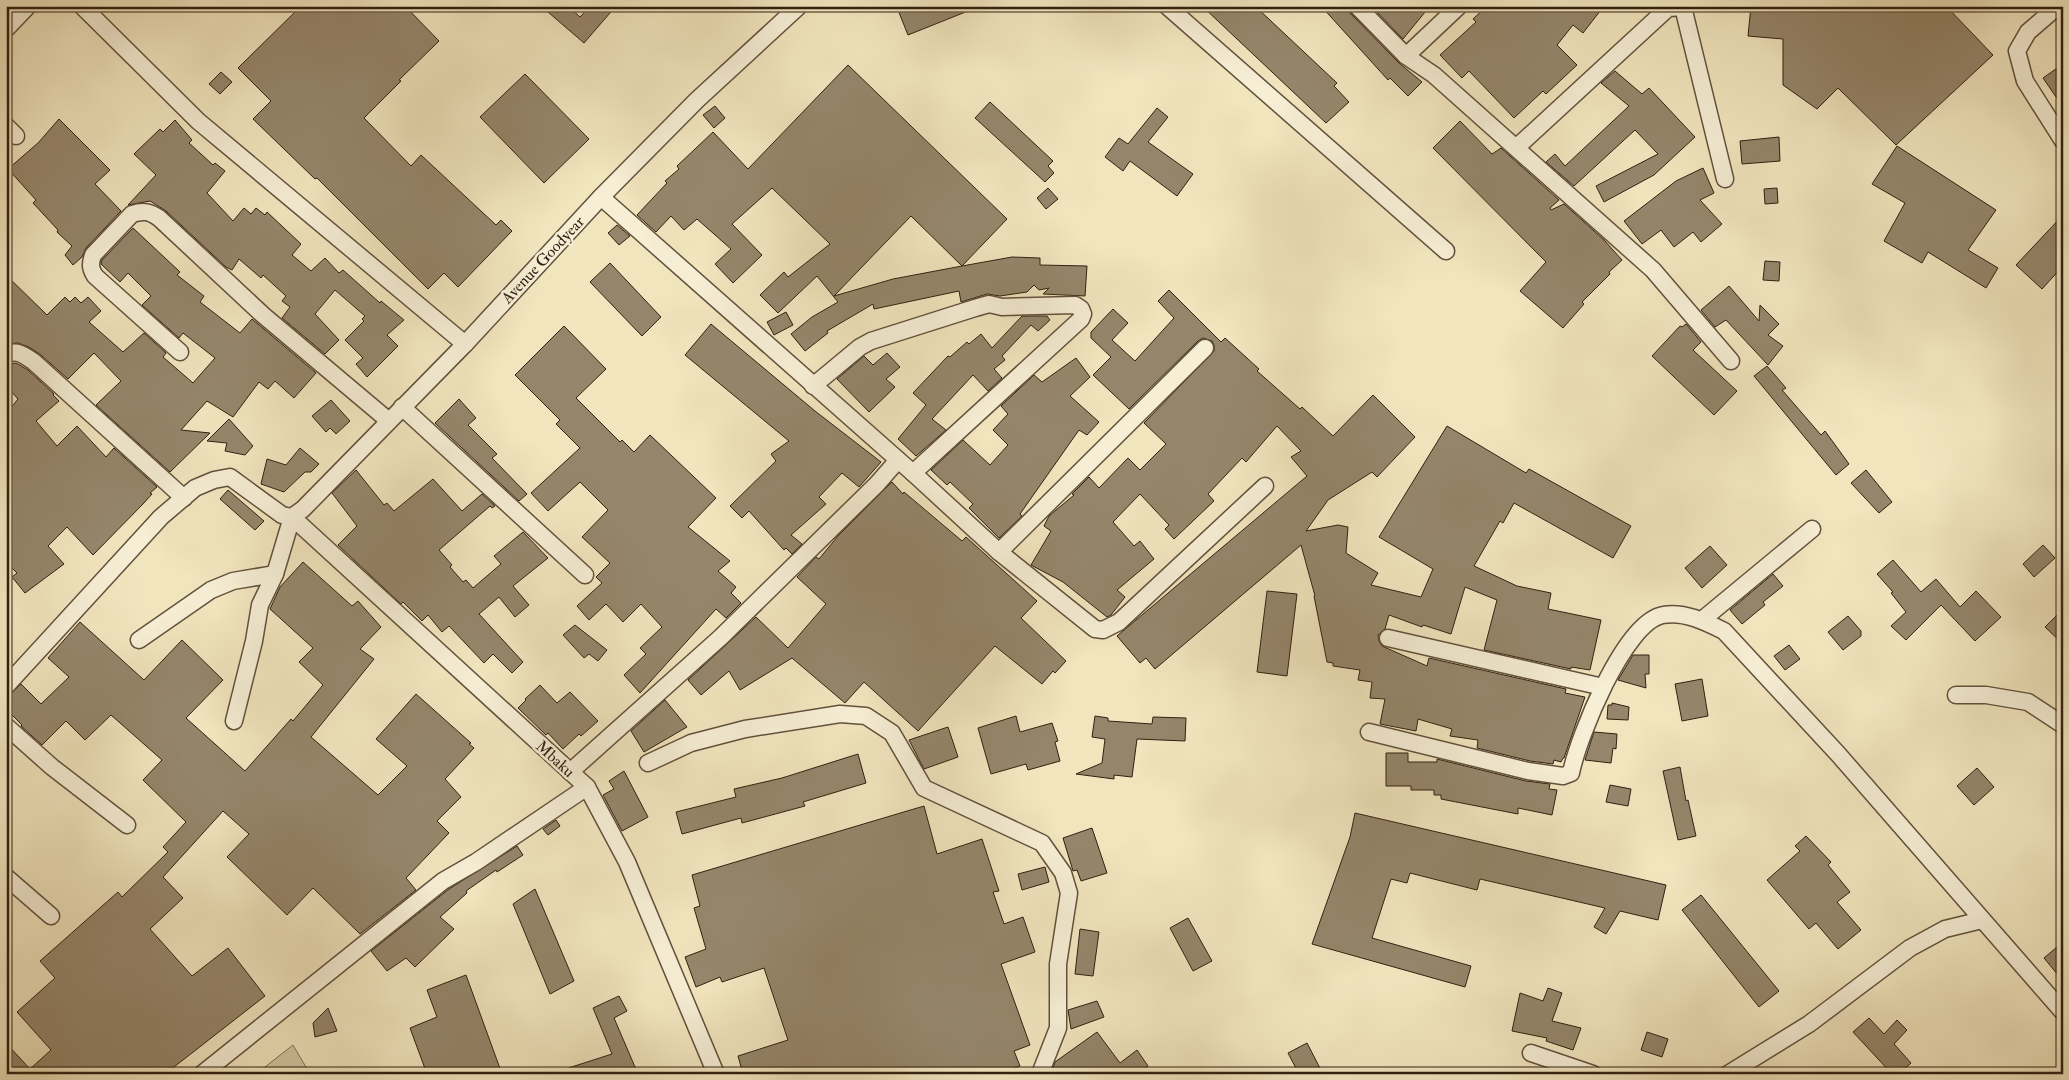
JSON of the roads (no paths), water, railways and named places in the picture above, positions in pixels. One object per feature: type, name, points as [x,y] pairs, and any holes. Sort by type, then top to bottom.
[{"type":"street","points":[[6,29],[28,6]]},
{"type":"street","points":[[82,6],[198,121],[465,344]]},
{"type":"street","name":"Avenue Goodyear","points":[[292,517],[303,509],[465,344],[601,198],[697,100],[799,6]]},
{"type":"street","points":[[1167,6],[1446,252]]},
{"type":"street","points":[[1357,6],[1406,56],[1434,75],[1653,270],[1731,361]]},
{"type":"street","points":[[1406,56],[1459,6]]},
{"type":"street","points":[[2058,6],[2028,32],[2017,51],[2025,81],[2063,141]]},
{"type":"street","points":[[1517,147],[1668,8],[1683,7],[1725,179]]},
{"type":"street","points":[[601,198],[913,473],[999,552],[1095,629],[1103,630],[1119,622],[1265,486]]},
{"type":"street","points":[[180,352],[96,276],[91,269],[93,255],[132,214],[139,212],[152,213],[159,218],[263,314],[389,421]]},
{"type":"street","points":[[813,386],[860,347],[871,341],[975,308],[989,304],[1002,307],[1075,305],[1081,309],[1083,314],[1081,319],[913,473]]},
{"type":"street","points":[[999,552],[1205,348]]},
{"type":"street","points":[[6,355],[12,352],[22,353],[34,362],[184,498],[161,517],[6,686]]},
{"type":"street","points":[[402,407],[585,574]]},
{"type":"street","points":[[570,772],[721,637],[877,484],[898,460]]},
{"type":"street","name":"Mbaku","points":[[184,498],[196,488],[214,480],[230,476],[282,516],[292,517],[587,787],[627,862],[716,1074]]},
{"type":"street","points":[[234,721],[254,641],[260,605],[275,574],[292,517]]},
{"type":"street","points":[[1702,620],[1812,529]]},
{"type":"street","points":[[139,640],[211,590],[233,581],[275,574]]},
{"type":"street","points":[[1369,732],[1470,758],[1528,771],[1563,776],[1571,773],[1574,759],[1603,687],[1629,642],[1652,619],[1662,615],[1680,615],[1702,620],[1724,631],[1838,754],[2063,1012]]},
{"type":"street","points":[[1388,638],[1603,687]]},
{"type":"street","points":[[1956,695],[1986,695],[2028,702],[2063,725]]},
{"type":"street","points":[[648,763],[691,743],[745,729],[840,714],[866,716],[892,733],[924,788],[1042,843],[1063,873],[1069,893],[1058,964],[1058,1028],[1040,1074]]},
{"type":"street","points":[[6,726],[52,767],[127,825]]},
{"type":"street","points":[[202,1074],[443,881],[587,787]]},
{"type":"street","points":[[6,877],[51,916]]},
{"type":"street","points":[[1728,1074],[1809,1024],[1910,948],[1945,929],[1982,920]]},
{"type":"street","points":[[1531,1053],[1594,1074]]}]
